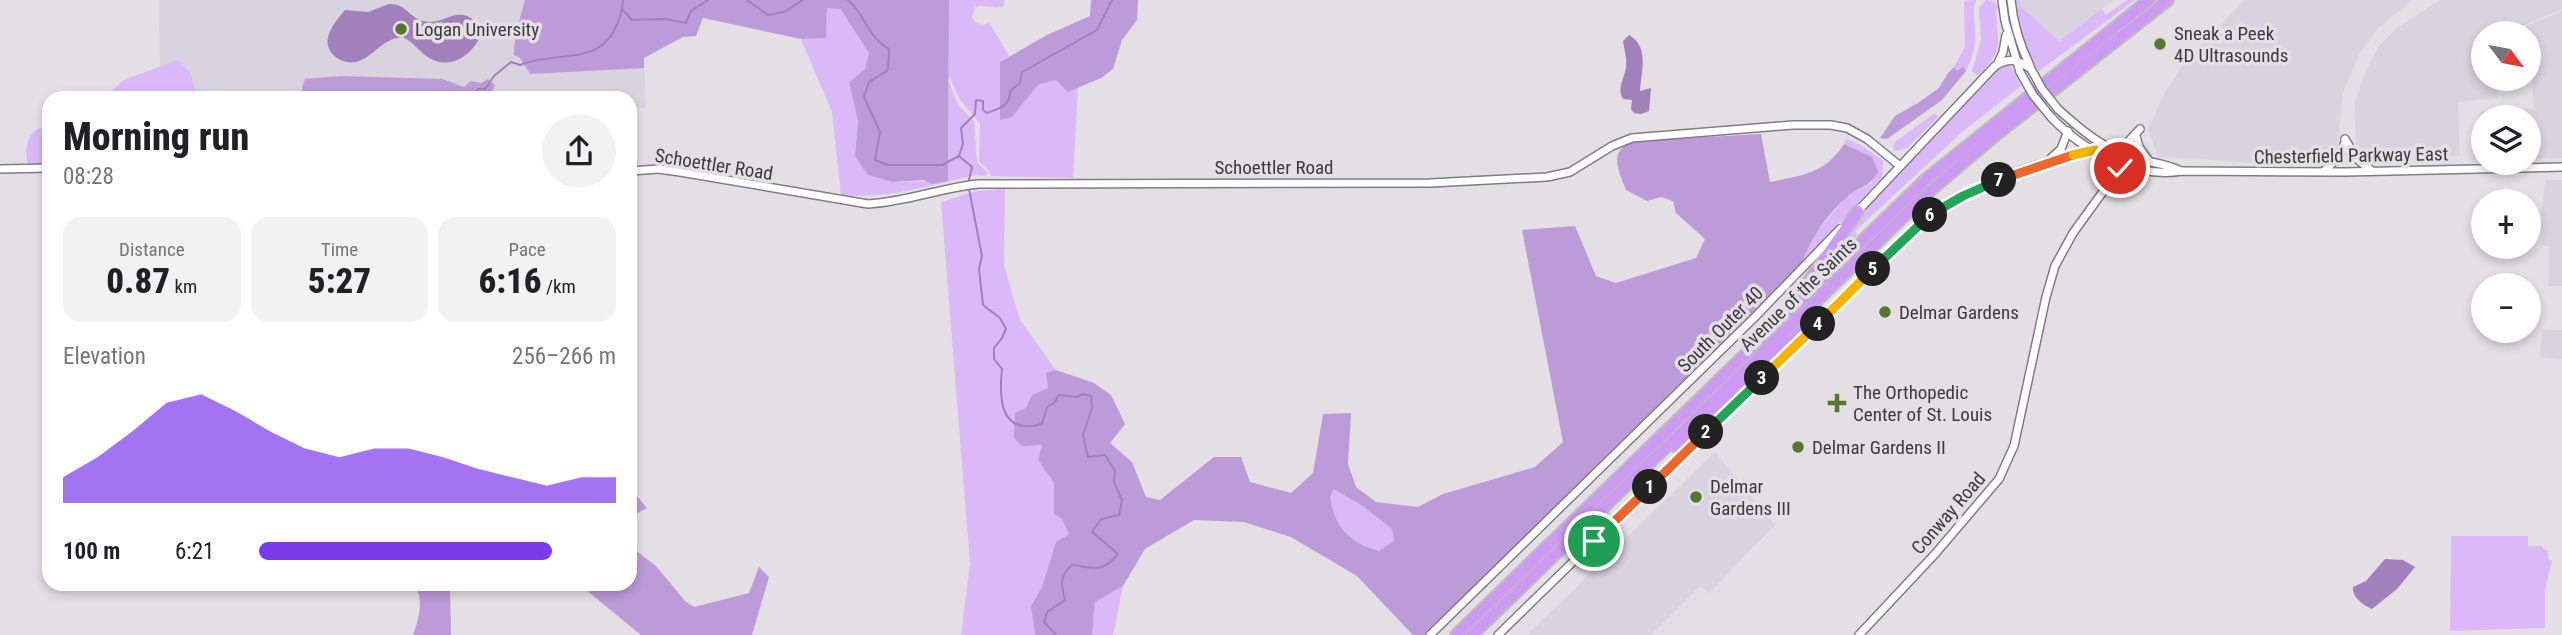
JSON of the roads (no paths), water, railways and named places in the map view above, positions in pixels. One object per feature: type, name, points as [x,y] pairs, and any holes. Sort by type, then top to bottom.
[{"type":"highway","name":"Avenue of the Saints","points":[[1456,635],[1940,166],[2149,0]]},
{"type":"highway","name":"Avenue of the Saints","points":[[1472,635],[1945,178],[2168,0]]},
{"type":"highway","points":[[1787,312],[1857,211]]},
{"type":"highway","points":[[1647,465],[1678,444],[1810,323],[1827,314]]},
{"type":"street","name":"Chesterfield Parkway East","points":[[2002,0],[2015,60],[2033,95],[2068,132],[2096,151],[2123,164],[2164,174],[2182,171],[2323,172],[2562,167]]},
{"type":"street","name":"Chesterfield Parkway East","points":[[2011,0],[2016,28],[2029,67],[2058,109],[2091,138],[2127,156],[2166,164],[2182,171]]},
{"type":"street","points":[[1995,66],[2006,40],[2006,23]]},
{"type":"street","points":[[2015,60],[2029,67]]},
{"type":"street","name":"South Outer 40","points":[[1430,635],[1782,290],[1995,66],[2001,62],[2015,60]]},
{"type":"street","points":[[2044,163],[2061,149],[2068,132],[2066,116]]},
{"type":"street","name":"Schoettler Road","points":[[637,170],[680,172],[868,204],[900,201],[949,188],[988,184],[1430,183],[1547,177],[1570,172],[1612,146],[1632,138],[1793,125],[1831,125],[1847,128],[1867,139],[1900,166]]},
{"type":"street","points":[[2107,146],[2124,145],[2138,133],[2140,149],[2150,162]]},
{"type":"street","points":[[2323,172],[2341,155],[2345,140],[2357,159],[2372,171]]},
{"type":"street","points":[[1498,635],[1931,214],[1972,191],[2044,163],[2096,151],[2107,168],[2105,188]]},
{"type":"street","name":"Conway Road","points":[[1859,635],[1992,490],[2005,469],[2017,438],[2050,281],[2068,242],[2123,164]]},
{"type":"street","points":[[0,169],[42,168]]},
{"type":"street","points":[[2105,188],[2124,176],[2148,171]]},
{"type":"waterway","points":[[623,0],[622,9],[632,20],[665,19],[686,23],[691,11],[708,0]]},
{"type":"waterway","points":[[747,0],[768,15],[784,12],[803,0]]},
{"type":"waterway","points":[[848,0],[876,39],[889,49],[888,70],[869,82],[864,97],[880,132],[875,160],[888,165],[942,165],[959,156],[972,167],[968,184]]},
{"type":"waterway","points":[[959,156],[963,144],[961,128],[975,114],[976,100],[983,101],[983,110],[987,113],[1003,106],[1010,96],[1010,91],[1020,83],[1022,72],[1097,30],[1112,0]]},
{"type":"waterway","points":[[477,91],[485,89],[494,76],[511,62],[520,65],[536,60],[582,54],[595,49],[606,42],[615,29],[622,9]]},
{"type":"waterway","points":[[969,189],[982,256],[979,269],[983,305],[1000,318],[1006,329],[994,348],[994,359],[1002,369],[1001,391],[1005,412],[1017,424],[1042,424],[1047,407],[1054,403],[1059,395],[1091,396],[1092,408],[1083,435],[1088,457],[1105,455],[1115,471],[1114,482],[1122,500],[1119,515],[1101,519],[1092,532],[1118,554],[1102,567],[1072,565],[1068,569],[1062,581],[1065,600],[1047,612],[1044,622],[1056,635]]},
{"type":"place","name":"Logan University","points":[[401,29]]},
{"type":"place","name":"Sneak a Peek 4D Ultrasounds","points":[[2160,44]]},
{"type":"place","name":"Delmar Gardens","points":[[1885,312]]},
{"type":"place","name":"The Orthopedic Center of St. Louis","points":[[1837,403]]},
{"type":"place","name":"Delmar Gardens II","points":[[1798,447]]},
{"type":"place","name":"Delmar Gardens III","points":[[1696,497]]}]
